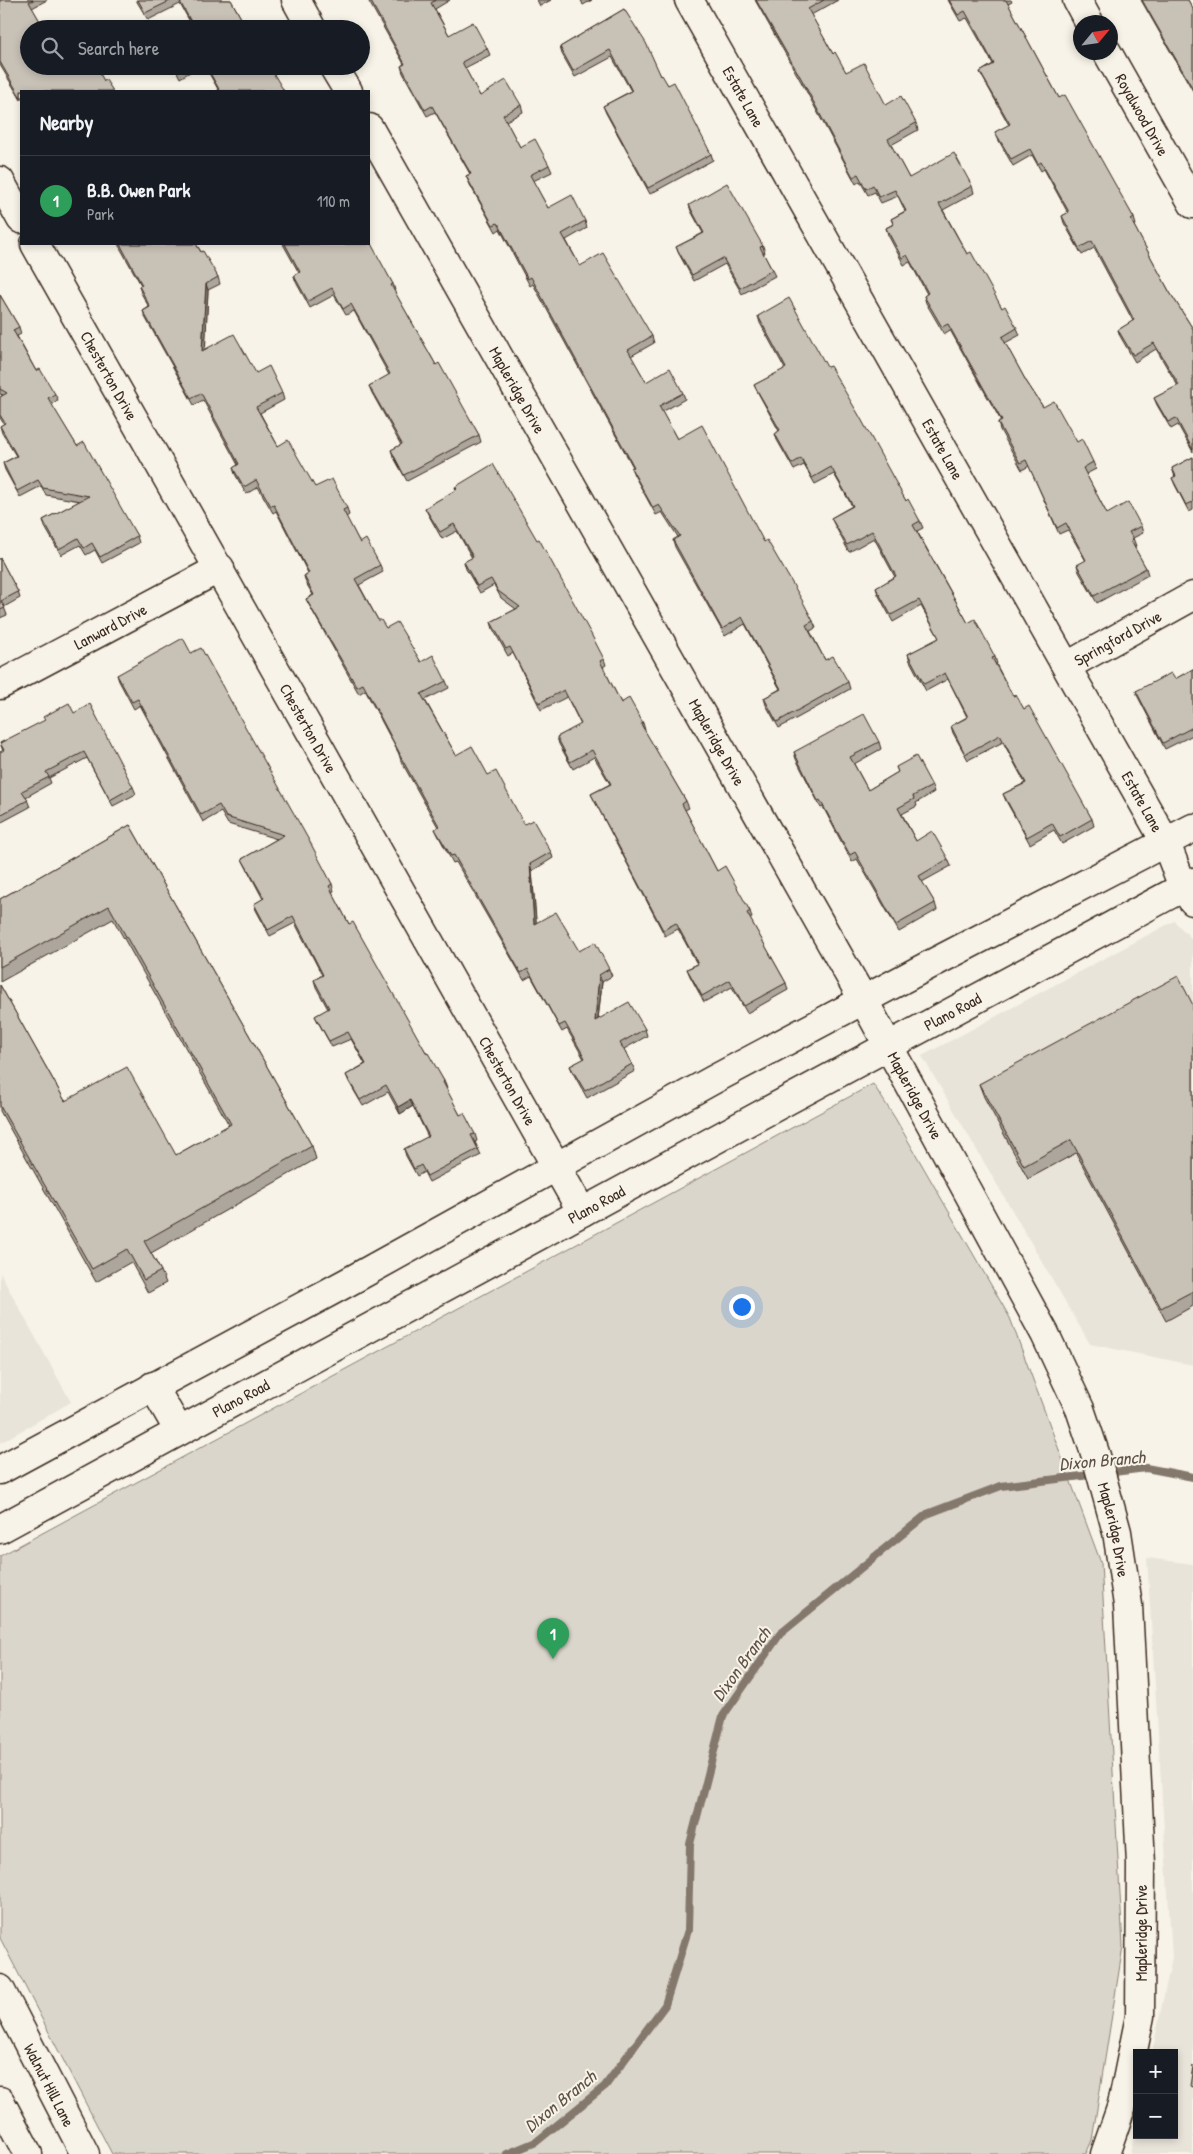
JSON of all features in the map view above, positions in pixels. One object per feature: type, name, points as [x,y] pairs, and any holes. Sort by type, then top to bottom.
[{"type":"street","points":[[296,0],[307,20]]},
{"type":"street","name":"Estate Lane","points":[[689,0],[1067,666],[1166,843],[1190,890]]},
{"type":"street","points":[[1077,0],[1085,15]]},
{"type":"street","name":"Royalwood Drive","points":[[1111,60],[1193,204]]},
{"type":"street","points":[[339,75],[347,90]]},
{"type":"street","name":"Mapleridge Drive","points":[[370,130],[889,1046],[1045,1334],[1080,1409],[1096,1456],[1117,1532],[1128,1605],[1141,1864],[1140,2016],[1122,2105],[1105,2154]]},
{"type":"street","points":[[0,181],[20,217]]},
{"type":"street","name":"Chesterton Drive","points":[[37,245],[582,1212]]},
{"type":"street","name":"Lanward Drive","points":[[0,685],[220,568]]},
{"type":"street","name":"Springford Drive","points":[[1067,666],[1193,596]]},
{"type":"street","points":[[0,1470],[340,1286],[713,1080],[1193,828]]},
{"type":"street","name":"Plano Road","points":[[0,1529],[889,1046],[1190,890]]},
{"type":"street","points":[[153,1386],[179,1431]]},
{"type":"street","name":"Walnut Hill Lane","points":[[0,1989],[84,2152]]},
{"type":"street","points":[[0,2100],[28,2154]]},
{"type":"shaded area","points":[[1174,921],[1193,940],[1193,1365],[1090,1344],[922,1056]]},
{"type":"shaded area","points":[[873,1084],[895,1118],[1010,1318],[1101,1563],[1123,1946],[1092,2140],[1086,2154],[112,2154],[0,1938],[0,1556]]},
{"type":"shaded area","points":[[0,1273],[71,1402],[0,1443]]},
{"type":"shaded area","points":[[1147,1558],[1193,1564],[1193,2154],[1130,2154],[1133,2139],[1178,2139],[1178,2049],[1153,2049],[1172,1957]]},
{"type":"building","points":[[0,0],[33,0],[29,2],[39,20],[20,20],[20,75],[101,75],[112,90],[20,90],[20,96],[0,62]]},
{"type":"building","points":[[138,0],[172,0],[145,13]]},
{"type":"building","points":[[179,0],[231,0],[242,20],[190,20]]},
{"type":"building","points":[[370,0],[436,0],[431,3],[449,35],[473,22],[487,48],[462,62],[480,96],[506,80],[521,105],[503,115],[520,147],[535,139],[549,165],[530,175],[548,208],[572,195],[585,221],[562,234],[580,266],[603,253],[652,336],[628,350],[646,382],[670,368],[683,393],[659,406],[677,439],[702,425],[764,542],[767,540],[813,621],[806,625],[825,660],[833,656],[848,682],[777,722],[764,698],[781,689],[742,617],[722,629],[673,540],[680,536],[659,505],[653,508],[631,468],[634,467],[531,277],[528,279],[498,223],[493,225],[466,176],[471,174],[432,106],[425,110],[401,66],[405,64]]},
{"type":"building","points":[[756,0],[824,0],[808,9],[833,54],[835,52],[846,72],[864,63],[886,105],[901,96],[916,123],[888,139],[909,178],[954,153],[972,186],[939,204],[967,254],[971,252],[1002,308],[1005,306],[1017,328],[1002,337],[1026,381],[1043,407],[1054,401],[1077,442],[1082,439],[1093,462],[1083,468],[1107,514],[1128,502],[1141,526],[1129,532],[1133,539],[1131,541],[1146,568],[1094,596],[1077,565],[1086,560],[1066,523],[1057,528],[1026,460],[1020,463],[998,423],[1002,421],[948,324],[942,327],[924,296],[928,293],[907,255],[902,258],[886,228],[894,224],[891,219],[906,211],[895,190],[879,197],[873,185],[866,189],[858,174],[853,177],[802,80]]},
{"type":"building","points":[[949,0],[1006,0],[1059,98],[1065,95],[1134,218],[1131,220],[1169,291],[1193,329],[1193,450],[1176,418],[1168,422],[1154,398],[1179,385],[1154,343],[1133,355],[1118,330],[1134,320],[1092,241],[1079,248],[1062,216],[1069,212],[1041,162],[1038,164],[1030,149],[1011,159],[995,132],[1010,124],[980,72],[994,64],[965,11],[958,15]]},
{"type":"building","points":[[1142,0],[1188,0],[1193,9],[1193,89]]},
{"type":"building","points":[[624,9],[646,43],[661,76],[668,85],[674,82],[711,154],[648,188],[603,106],[632,91],[610,50],[573,71],[560,47]]},
{"type":"building","points":[[211,75],[274,75],[283,90],[219,90]]},
{"type":"building","points":[[727,183],[763,246],[760,247],[772,270],[740,288],[723,258],[692,275],[676,247],[704,233],[689,205]]},
{"type":"building","points":[[370,242],[393,284],[391,285],[436,365],[439,363],[479,435],[404,475],[391,450],[402,444],[369,386],[390,374],[351,304],[343,309],[332,288],[308,301],[294,276],[300,272],[286,245],[370,245]]},
{"type":"building","points":[[121,245],[197,245],[201,252],[203,251],[218,277],[206,284],[202,351],[234,334],[256,373],[269,366],[282,393],[256,407],[278,446],[288,440],[315,487],[332,479],[347,508],[343,510],[360,543],[366,539],[380,565],[355,579],[378,620],[381,620],[386,628],[397,622],[421,662],[433,655],[446,681],[421,694],[456,755],[472,746],[488,775],[496,771],[524,824],[533,820],[551,852],[530,864],[534,924],[556,912],[579,951],[595,942],[609,969],[599,975],[595,1021],[629,1002],[645,1029],[620,1043],[632,1064],[585,1091],[570,1066],[585,1058],[565,1023],[559,1026],[528,969],[521,973],[454,855],[451,856],[435,829],[439,826],[363,684],[357,687],[306,599],[314,595],[304,576],[309,573],[274,505],[271,506],[256,480],[244,487],[233,468],[239,464],[201,393],[191,398],[143,311],[150,307],[139,286],[142,285]]},
{"type":"building","points":[[0,295],[19,327],[13,330],[36,371],[40,369],[55,394],[48,398],[77,446],[84,442],[137,536],[100,557],[92,543],[84,548],[78,538],[59,549],[43,520],[89,496],[43,488],[38,480],[17,491],[3,463],[17,456],[0,426],[5,423],[0,415],[0,397],[7,393],[0,389]]},
{"type":"building","points":[[789,298],[827,367],[830,366],[860,417],[906,501],[908,499],[920,521],[913,525],[968,623],[975,619],[995,657],[992,658],[1013,696],[1016,695],[1024,709],[1029,706],[1092,819],[1060,837],[1052,823],[1027,837],[1003,794],[1026,783],[1000,735],[965,754],[951,726],[968,717],[945,673],[924,684],[908,654],[939,638],[919,600],[891,615],[876,588],[896,576],[872,531],[847,545],[831,518],[853,506],[831,467],[812,478],[801,458],[792,464],[775,434],[780,430],[754,385],[786,368],[758,316]]},
{"type":"building","points":[[1193,457],[1193,502],[1186,505],[1172,478],[1176,476],[1172,468]]},
{"type":"building","points":[[493,464],[537,540],[539,539],[591,634],[604,659],[600,661],[621,703],[629,698],[643,723],[641,724],[686,801],[682,804],[717,871],[725,866],[750,911],[747,913],[786,983],[744,1006],[730,980],[702,996],[687,969],[698,964],[676,923],[663,930],[591,794],[611,784],[592,750],[570,762],[557,737],[581,724],[564,690],[539,703],[510,647],[506,649],[491,622],[520,607],[498,591],[491,579],[477,586],[464,562],[473,557],[454,524],[440,532],[425,508]]},
{"type":"building","points":[[0,558],[18,592],[1,601],[5,608],[0,610]]},
{"type":"building","points":[[183,638],[191,653],[201,648],[311,844],[332,884],[329,886],[349,924],[353,922],[444,1081],[460,1115],[464,1113],[475,1134],[471,1135],[478,1149],[427,1176],[421,1165],[414,1169],[404,1149],[429,1136],[410,1100],[398,1107],[386,1085],[360,1100],[346,1075],[366,1064],[348,1032],[329,1041],[315,1016],[329,1008],[314,980],[323,975],[293,916],[268,930],[254,904],[264,898],[242,859],[284,835],[226,817],[219,805],[201,815],[138,699],[132,702],[117,675]]},
{"type":"building","points":[[1193,669],[1193,727],[1163,743],[1136,691],[1171,673],[1175,679]]},
{"type":"building","points":[[69,703],[74,713],[90,704],[133,787],[110,800],[84,752],[46,772],[49,777],[22,791],[28,800],[0,815],[0,752],[4,750],[0,743],[45,720],[43,717]]},
{"type":"building","points":[[864,714],[879,742],[850,757],[868,790],[898,772],[896,767],[916,756],[932,786],[913,796],[914,799],[898,808],[916,841],[932,831],[948,859],[919,876],[935,903],[896,925],[855,852],[850,855],[820,800],[818,801],[794,752]]},
{"type":"building","points":[[130,825],[312,1146],[144,1241],[161,1271],[144,1280],[127,1249],[92,1269],[0,1106],[0,985],[65,1101],[127,1067],[176,1155],[231,1124],[109,906],[0,967],[0,899]]},
{"type":"building","points":[[1178,976],[1193,1005],[1193,1291],[1161,1308],[1071,1140],[1024,1166],[979,1084]]},
{"type":"building","points":[[1193,2066],[1193,2087],[1190,2086]]},
{"type":"waterway","name":"Dixon Branch","points":[[507,2154],[536,2142],[605,2086],[665,2005],[688,1930],[690,1844],[723,1716],[780,1634],[927,1514],[1001,1486],[1146,1468],[1193,1477]]},
{"type":"place","name":"B.B. Owen Park","points":[[553,1659]]}]
